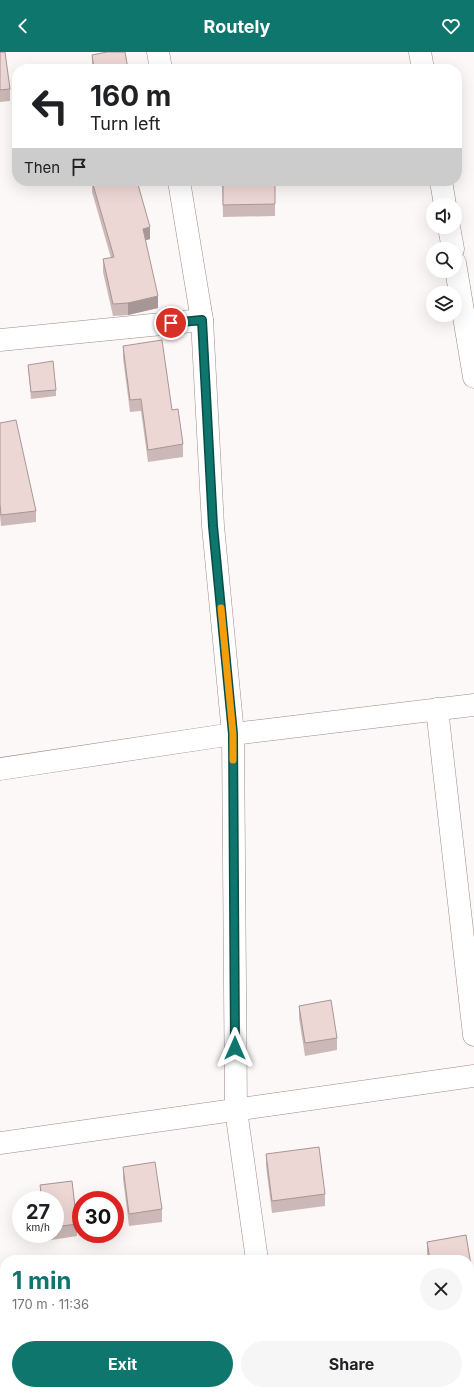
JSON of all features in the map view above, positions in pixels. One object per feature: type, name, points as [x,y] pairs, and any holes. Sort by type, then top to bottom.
[{"type":"street","points":[[158,52],[160,64]]},
{"type":"street","points":[[420,52],[422,64]]},
{"type":"street","points":[[180,186],[202,320],[213,526],[233,734],[236,1110],[256,1255]]},
{"type":"street","points":[[443,186],[444,198]]},
{"type":"street","points":[[458,278],[474,377]]},
{"type":"street","points":[[0,340],[202,320]]},
{"type":"street","points":[[0,768],[233,734],[474,705]]},
{"type":"street","points":[[437,709],[474,1035]]},
{"type":"street","points":[[0,1143],[474,1076]]},
{"type":"building","points":[[0,52],[5,52],[10,89],[0,90]]},
{"type":"building","points":[[107,52],[125,52],[127,64],[93,64],[92,55]]},
{"type":"building","points":[[93,186],[138,186],[150,227],[143,229],[158,296],[128,303],[113,304],[103,259],[114,257]]},
{"type":"building","points":[[223,186],[275,186],[275,204],[223,205]]},
{"type":"building","points":[[162,340],[172,410],[178,409],[183,444],[148,450],[141,399],[130,400],[123,346]]},
{"type":"building","points":[[53,361],[56,390],[31,392],[28,365]]},
{"type":"building","points":[[16,420],[36,511],[1,515],[0,423]]},
{"type":"building","points":[[331,1000],[337,1038],[305,1043],[299,1006]]},
{"type":"building","points":[[319,1147],[325,1194],[272,1201],[266,1154]]},
{"type":"building","points":[[155,1162],[162,1209],[129,1214],[123,1167]]},
{"type":"building","points":[[72,1181],[72,1225],[64,1226],[64,1191],[41,1191],[40,1185]]},
{"type":"building","points":[[466,1235],[469,1255],[429,1255],[427,1242]]},
{"type":"slow traffic","points":[[221,608],[233,734],[233,760]]},
{"type":"route","points":[[171,323],[202,320],[213,526],[233,734],[235,1048]]}]
